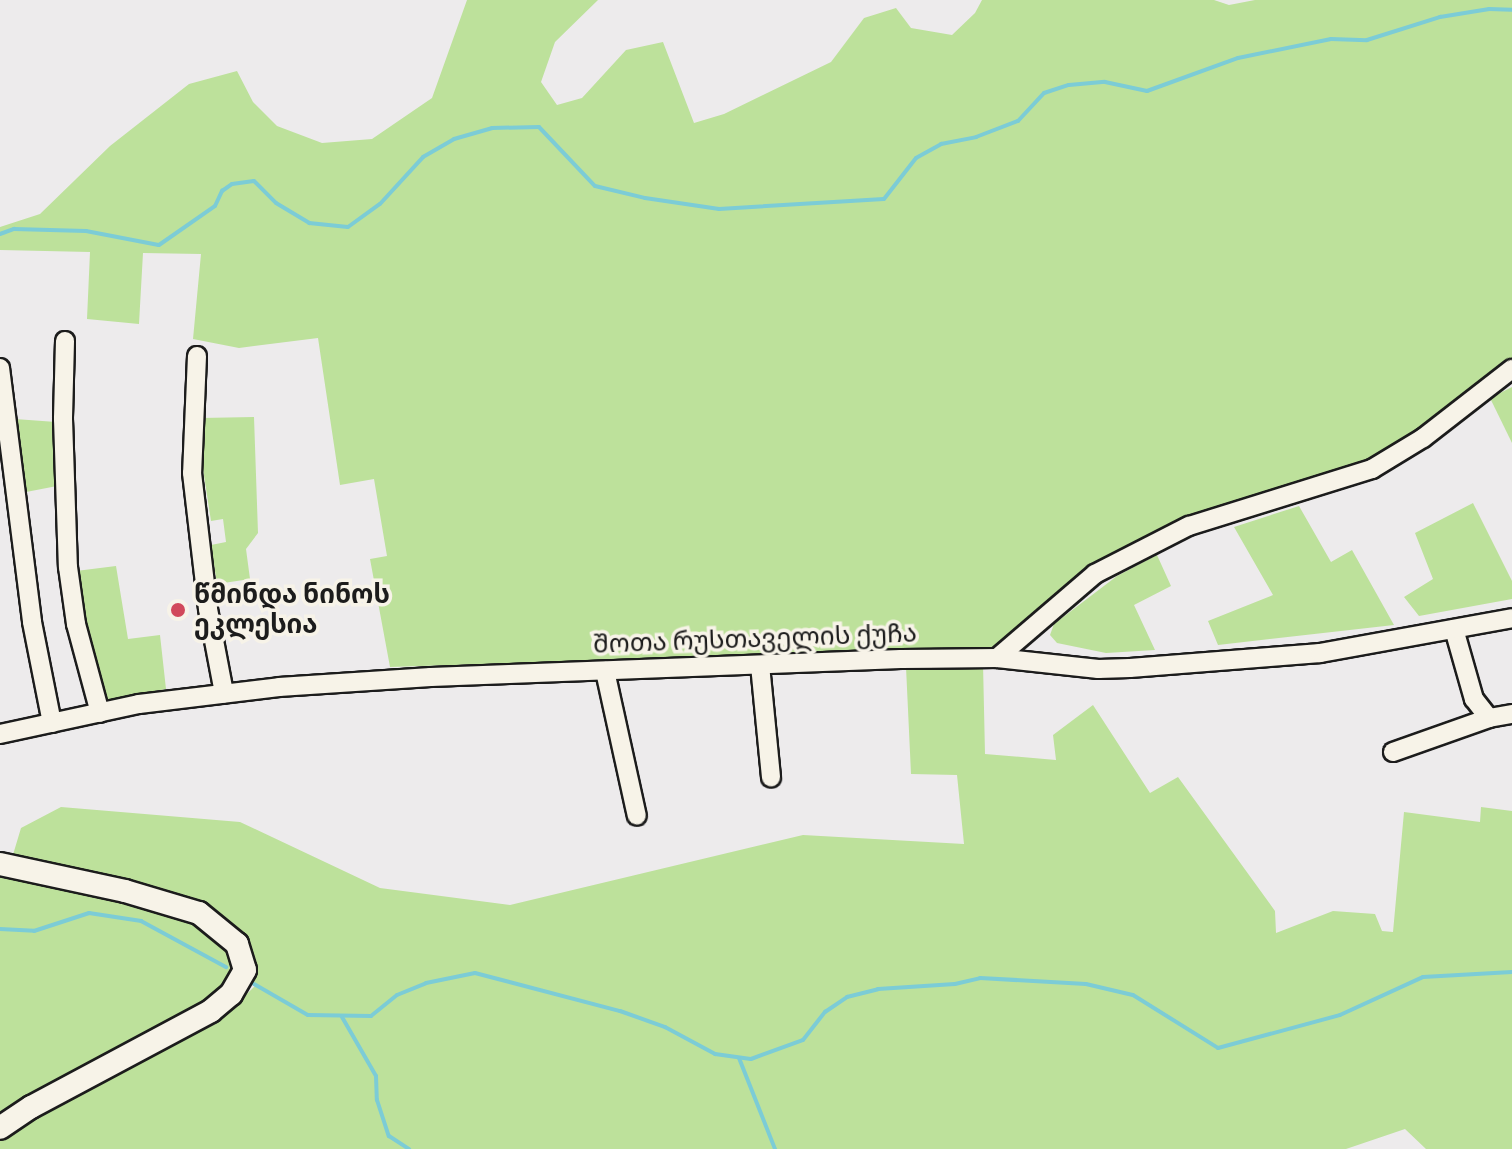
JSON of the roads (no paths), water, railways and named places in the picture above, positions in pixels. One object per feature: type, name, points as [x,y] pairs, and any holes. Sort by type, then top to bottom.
[{"type":"street","points":[[65,341],[63,419],[68,567],[76,624],[100,713]]},
{"type":"street","points":[[197,356],[192,473],[208,609],[224,693]]},
{"type":"street","points":[[0,368],[32,622],[52,723]]},
{"type":"street","points":[[997,658],[1095,574],[1189,526],[1372,469],[1423,438],[1512,369]]},
{"type":"street","name":"შოთა რუსთაველის ქუჩა","points":[[0,734],[100,713],[224,693],[431,677],[997,658],[1098,669],[1130,668],[1320,653],[1512,618]]},
{"type":"street","points":[[1454,629],[1474,699],[1489,718]]},
{"type":"street","points":[[760,665],[771,777]]},
{"type":"street","points":[[605,671],[637,816]]},
{"type":"street","points":[[1393,752],[1489,718],[1512,714]]},
{"type":"street","points":[[0,864],[125,891],[199,913],[237,944],[245,970],[231,994],[211,1011],[31,1107],[0,1128]]},
{"type":"waterway","points":[[0,234],[14,229],[86,231],[159,245],[215,206],[222,191],[232,184],[254,181],[276,203],[309,223],[348,227],[380,204],[423,157],[454,139],[492,128],[539,127],[595,186],[645,198],[719,209],[884,199],[916,158],[941,144],[976,137],[1018,121],[1044,93],[1069,85],[1105,82],[1147,91],[1238,58],[1331,39],[1367,40],[1440,17],[1489,9],[1512,10]]},
{"type":"waterway","points":[[0,929],[34,931],[89,913],[141,921],[226,967]]},
{"type":"waterway","points":[[254,984],[308,1015],[371,1016],[397,995],[426,983],[475,973],[620,1011],[665,1027],[715,1054],[751,1059],[803,1040],[825,1012],[847,997],[878,989],[955,984],[980,978],[1086,984],[1133,995],[1218,1048],[1340,1015],[1423,977],[1512,972]]},
{"type":"waterway","points":[[342,1017],[376,1076],[377,1100],[389,1136],[409,1149]]},
{"type":"waterway","points":[[739,1058],[775,1149]]},
{"type":"place","name":"წმინდა ნინოს ეკლესია","points":[[178,610]]}]
